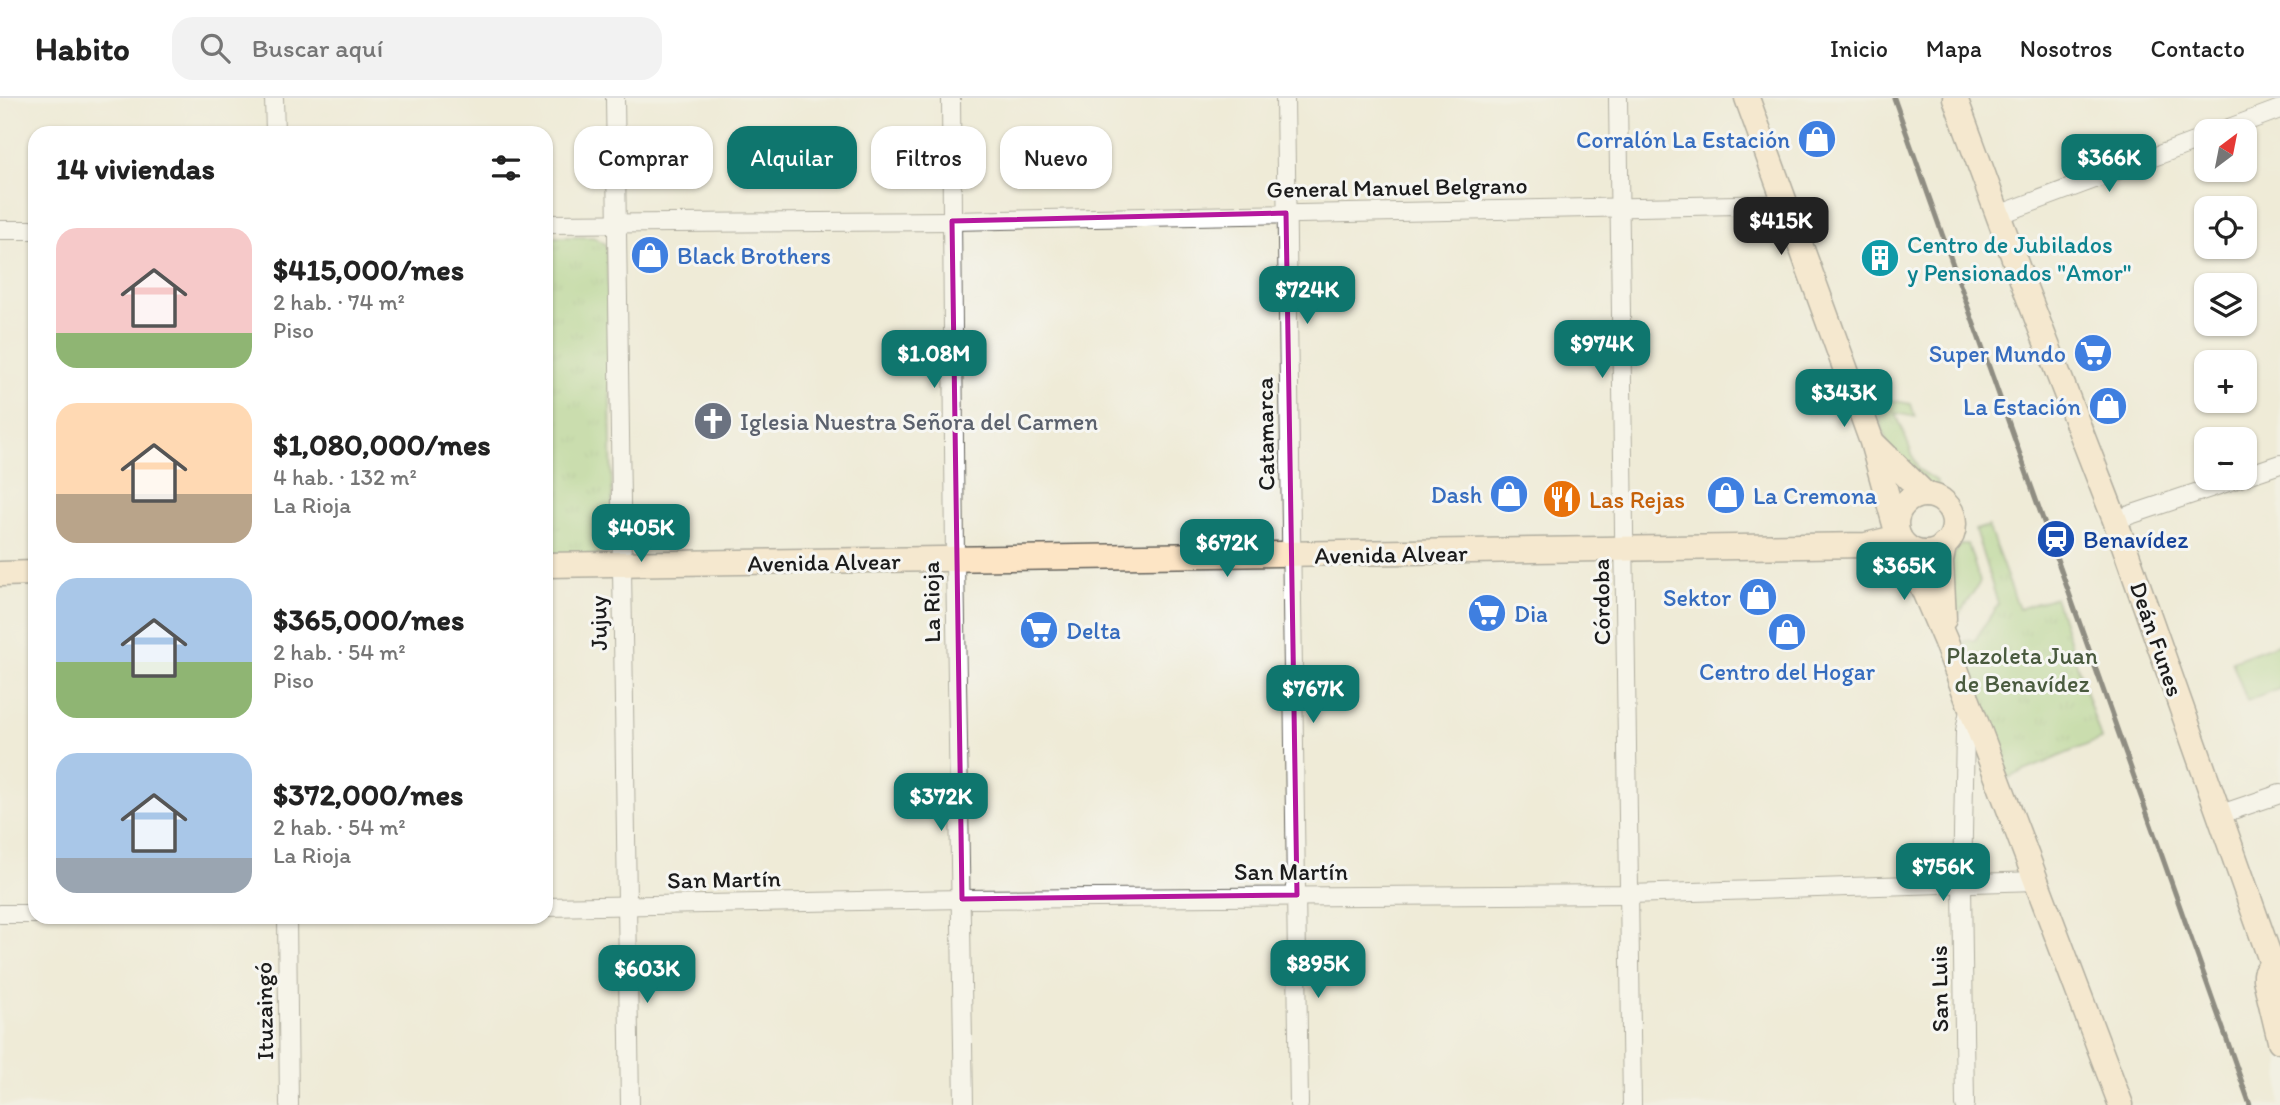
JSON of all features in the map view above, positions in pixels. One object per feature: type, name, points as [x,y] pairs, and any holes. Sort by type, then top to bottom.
[{"type":"street","points":[[274,98],[275,126]]},
{"type":"street","name":"Jujuy","points":[[615,98],[630,1105]]},
{"type":"street","name":"La Rioja","points":[[951,98],[964,1105]]},
{"type":"street","name":"Catamarca","points":[[1285,98],[1299,1105]]},
{"type":"street","name":"Córdoba","points":[[1618,98],[1632,1105]]},
{"type":"street","points":[[1746,98],[1872,442],[1899,536],[1945,640],[2121,1105]]},
{"type":"street","name":"Deán Funes","points":[[1955,98],[2115,520],[2276,975]]},
{"type":"street","points":[[2253,119],[2280,109]]},
{"type":"street","points":[[1998,215],[2194,141]]},
{"type":"street","name":"General Manuel Belgrano","points":[[553,224],[952,220],[1787,204]]},
{"type":"street","points":[[0,230],[28,230]]},
{"type":"street","points":[[1872,442],[1926,495],[1943,502],[1953,517],[1952,533],[1944,545],[1941,561],[1945,640]]},
{"type":"street","points":[[2257,472],[2280,464]]},
{"type":"street","points":[[2115,520],[2204,490]]},
{"type":"street","points":[[1926,495],[1907,501],[1896,517],[1899,536],[1920,553],[1928,553],[1944,545]]},
{"type":"street","name":"Avenida Alvear","points":[[553,565],[1866,545],[1899,536]]},
{"type":"street","points":[[0,574],[28,573]]},
{"type":"street","name":"San Luis","points":[[1965,1105],[1962,884],[1965,731],[1970,705]]},
{"type":"street","points":[[2218,815],[2280,794]]},
{"type":"street","name":"San Martín","points":[[553,907],[962,899],[1629,894],[2036,881]]},
{"type":"street","points":[[0,914],[28,914]]},
{"type":"street","name":"Ituzaingó","points":[[287,924],[289,1105]]},
{"type":"street","points":[[2276,975],[2264,974],[2280,1041]]},
{"type":"highlighted area","points":[[1286,213],[1297,895],[962,899],[952,221]]},
{"type":"green space","points":[[553,237],[593,237],[605,244],[607,253],[613,537],[611,547],[597,555],[553,556]]},
{"type":"green space","points":[[1889,400],[1911,404],[1915,417],[1896,413],[1918,469],[1937,481],[1941,492],[1915,477],[1889,451],[1878,413],[1881,403]]},
{"type":"green space","name":"Plazoleta Juan de Benavídez","points":[[1988,526],[2019,609],[2055,597],[2101,739],[2008,778],[1961,650],[1965,641],[1975,640],[1998,604],[1975,530]]},
{"type":"green space","points":[[1961,544],[1968,544],[1980,582],[1958,616],[1952,618],[1948,564]]},
{"type":"green space","points":[[2280,643],[2280,689],[2247,701],[2232,661]]},
{"type":"railway","points":[[1894,98],[2250,1105]]},
{"type":"place","name":"Corralón La Estación","points":[[1817,139]]},
{"type":"place","name":"Black Brothers","points":[[650,255]]},
{"type":"place","name":"Centro de Jubilados y Pensionados \"Amor\"","points":[[1880,258]]},
{"type":"place","name":"Super Mundo","points":[[2093,353]]},
{"type":"place","name":"La Estación","points":[[2108,406]]},
{"type":"place","name":"Iglesia Nuestra Señora del Carmen","points":[[713,421]]},
{"type":"place","name":"Dash","points":[[1509,494]]},
{"type":"place","name":"La Cremona","points":[[1726,495]]},
{"type":"place","name":"Las Rejas","points":[[1562,499]]},
{"type":"place","name":"Benavídez","points":[[2056,539]]},
{"type":"place","name":"Sektor","points":[[1758,597]]},
{"type":"place","name":"Dia","points":[[1487,613]]},
{"type":"place","name":"Delta","points":[[1039,630]]},
{"type":"place","name":"Centro del Hogar","points":[[1787,632]]}]
